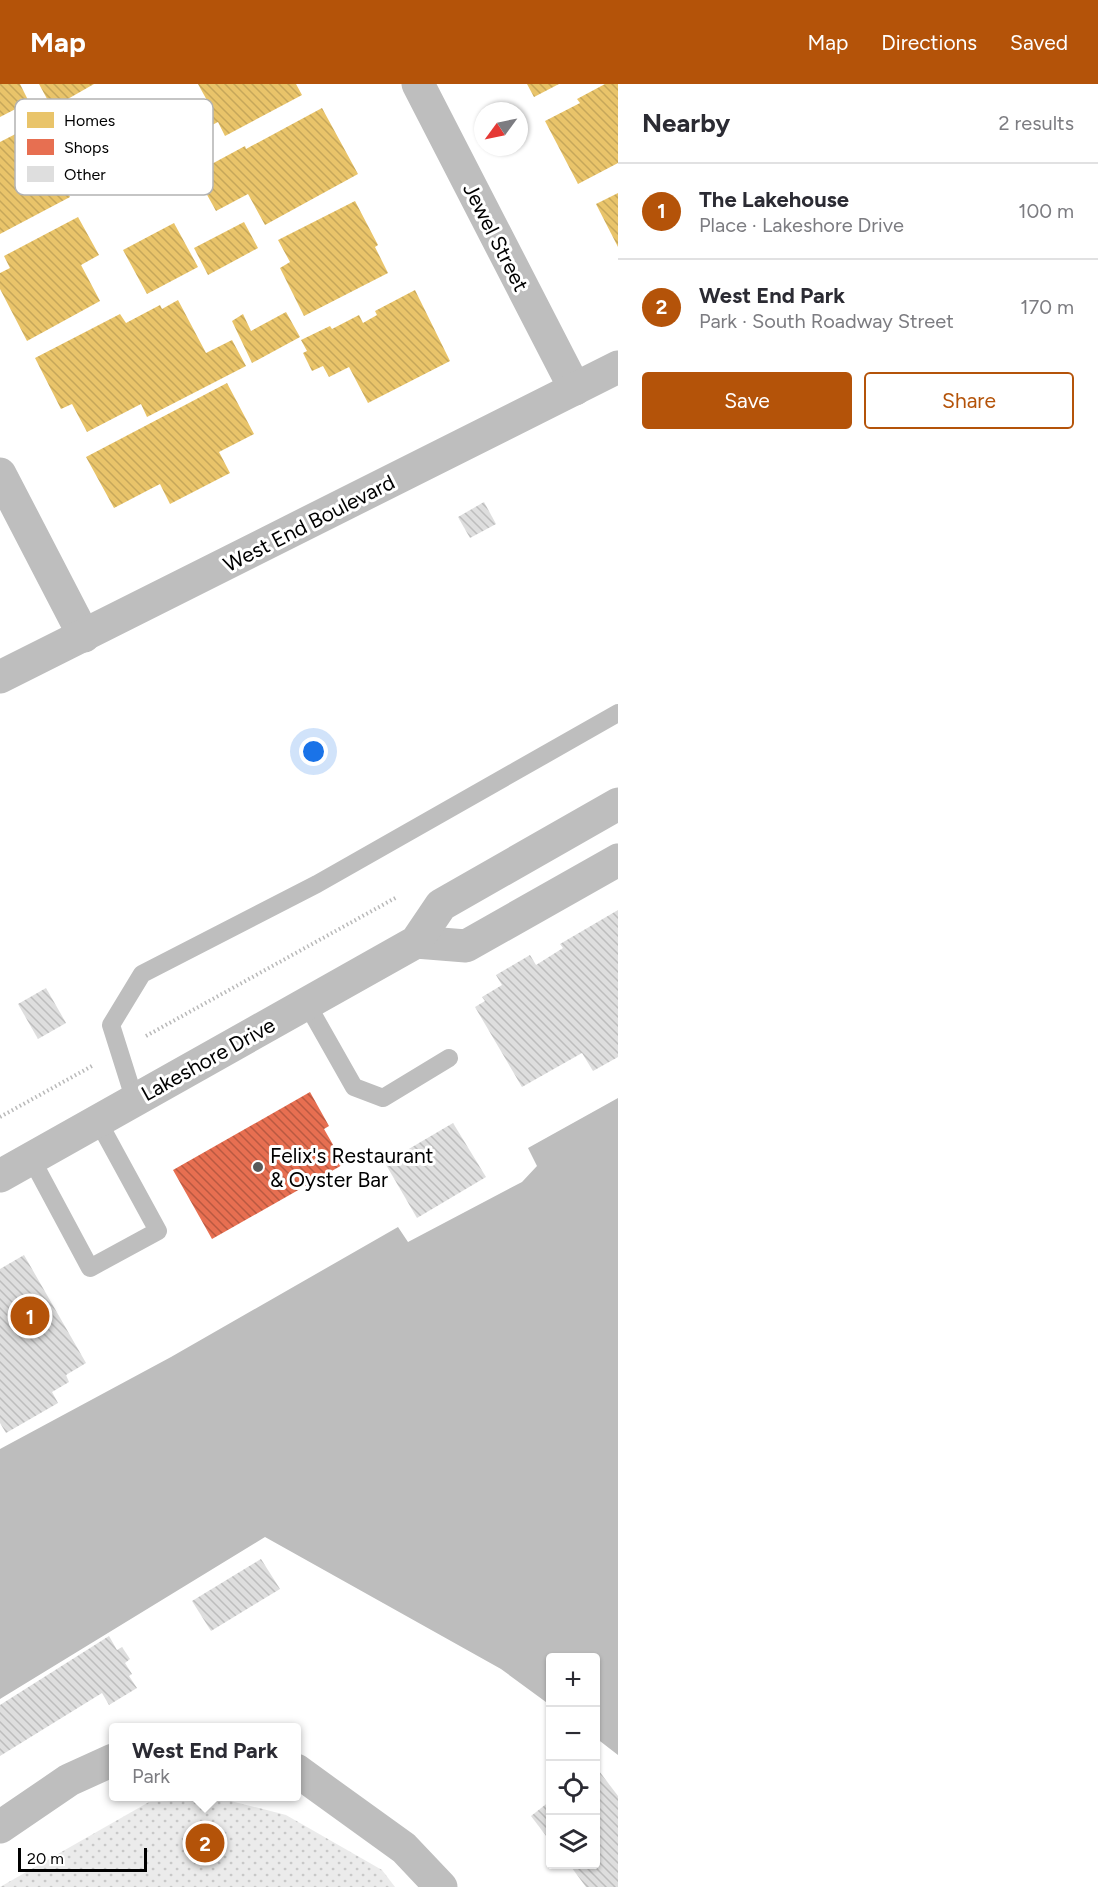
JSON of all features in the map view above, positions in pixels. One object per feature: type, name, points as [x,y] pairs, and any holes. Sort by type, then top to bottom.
[{"type":"street","name":"Jewel Street","points":[[418,84],[575,389]]},
{"type":"street","name":"West End Boulevard","points":[[0,677],[618,367]]},
{"type":"street","points":[[0,474],[84,636]]},
{"type":"street","name":"Lakeshore Drive","points":[[0,1176],[416,942],[441,905],[618,804]]},
{"type":"street","points":[[416,942],[466,946],[618,860]]},
{"type":"street","points":[[0,1827],[69,1780],[109,1762]]},
{"type":"street","points":[[301,1773],[404,1848],[441,1887]]},
{"type":"lane","points":[[135,1101],[111,1025],[142,974],[316,884],[618,713]]},
{"type":"lane","points":[[307,1004],[354,1087],[373,1095],[383,1098],[449,1058]]},
{"type":"lane","points":[[31,1158],[90,1268],[158,1231],[98,1121]]},
{"type":"path","points":[[0,1117],[401,895]]},
{"type":"shaded area","points":[[618,1098],[618,1755],[600,1741],[600,1653],[546,1653],[546,1702],[501,1669],[265,1537],[0,1699],[0,1449],[171,1357],[398,1227],[408,1242],[522,1182],[537,1166],[528,1148]]},
{"type":"shaded area","points":[[231,1801],[286,1815],[382,1870],[395,1887],[0,1887],[149,1802]]},
{"type":"building: Homes","points":[[0,84],[20,84],[28,99],[15,99],[15,109],[0,117]]},
{"type":"building: Homes","points":[[39,84],[94,84],[68,99],[47,99]]},
{"type":"building: Homes","points":[[198,84],[296,84],[302,95],[225,136],[218,122],[213,125],[213,99],[206,99]]},
{"type":"building: Homes","points":[[527,84],[559,84],[534,97]]},
{"type":"building: Homes","points":[[605,84],[618,84],[618,163],[578,184],[545,121],[580,103],[577,99]]},
{"type":"building: Homes","points":[[322,108],[358,174],[265,225],[248,194],[216,211],[207,195],[213,195],[213,163],[245,146],[246,149]]},
{"type":"building: Homes","points":[[15,134],[15,195],[69,195],[70,197],[0,234],[0,142]]},
{"type":"building: Homes","points":[[618,193],[618,247],[596,204]]},
{"type":"building: Homes","points":[[355,201],[378,245],[375,247],[388,273],[304,316],[280,268],[290,262],[278,240]]},
{"type":"building: Homes","points":[[78,217],[99,255],[81,265],[100,301],[27,341],[0,289],[0,273],[10,268],[4,256]]},
{"type":"building: Homes","points":[[244,222],[258,248],[208,275],[194,248]]},
{"type":"building: Homes","points":[[174,223],[198,267],[147,294],[123,250]]},
{"type":"building: Homes","points":[[415,290],[450,361],[368,403],[349,367],[329,377],[323,366],[312,371],[303,353],[307,351],[301,340],[330,326],[332,329],[359,315],[363,323],[377,315],[375,311]]},
{"type":"building: Homes","points":[[178,300],[206,353],[232,340],[246,366],[147,417],[141,404],[87,432],[72,404],[61,409],[35,358],[120,314],[126,323],[160,305],[162,309]]},
{"type":"building: Homes","points":[[286,312],[300,337],[252,363],[232,321],[243,314],[251,331]]},
{"type":"building: Homes","points":[[227,383],[254,434],[219,452],[230,473],[170,504],[160,484],[114,508],[86,457]]},
{"type":"building: Shops","name":"Felix's Restaurant & Oyster Bar","points":[[310,1092],[329,1126],[324,1129],[344,1164],[212,1239],[173,1170]]},
{"type":"building: Other","points":[[484,502],[496,524],[470,538],[458,517]]},
{"type":"building: Other","points":[[618,910],[618,1057],[593,1071],[582,1053],[522,1087],[475,1007],[485,1001],[482,997],[502,985],[496,975],[530,955],[536,965],[563,948],[560,944]]},
{"type":"building: Other","points":[[46,988],[66,1023],[38,1039],[18,1004]]},
{"type":"building: Other","points":[[453,1123],[486,1177],[417,1218],[385,1163]]},
{"type":"building: Other","points":[[24,1255],[86,1363],[66,1375],[69,1382],[52,1392],[58,1403],[6,1433],[0,1423],[0,1269]]},
{"type":"building: Other","points":[[261,1559],[280,1589],[211,1631],[192,1601]]},
{"type":"building: Other","points":[[109,1636],[117,1650],[122,1647],[130,1659],[125,1663],[132,1674],[129,1676],[137,1688],[109,1705],[102,1693],[0,1756],[0,1705]]},
{"type":"building: Other","points":[[600,1772],[618,1796],[618,1887],[586,1887],[573,1869],[600,1869]]},
{"type":"building: Other","points":[[546,1804],[546,1836],[531,1816]]},
{"type":"place","name":"Felix's Restaurant & Oyster Bar","points":[[258,1167]]},
{"type":"place","name":"The Lakehouse","points":[[30,1316]]},
{"type":"place","name":"West End Park","points":[[205,1843]]}]
